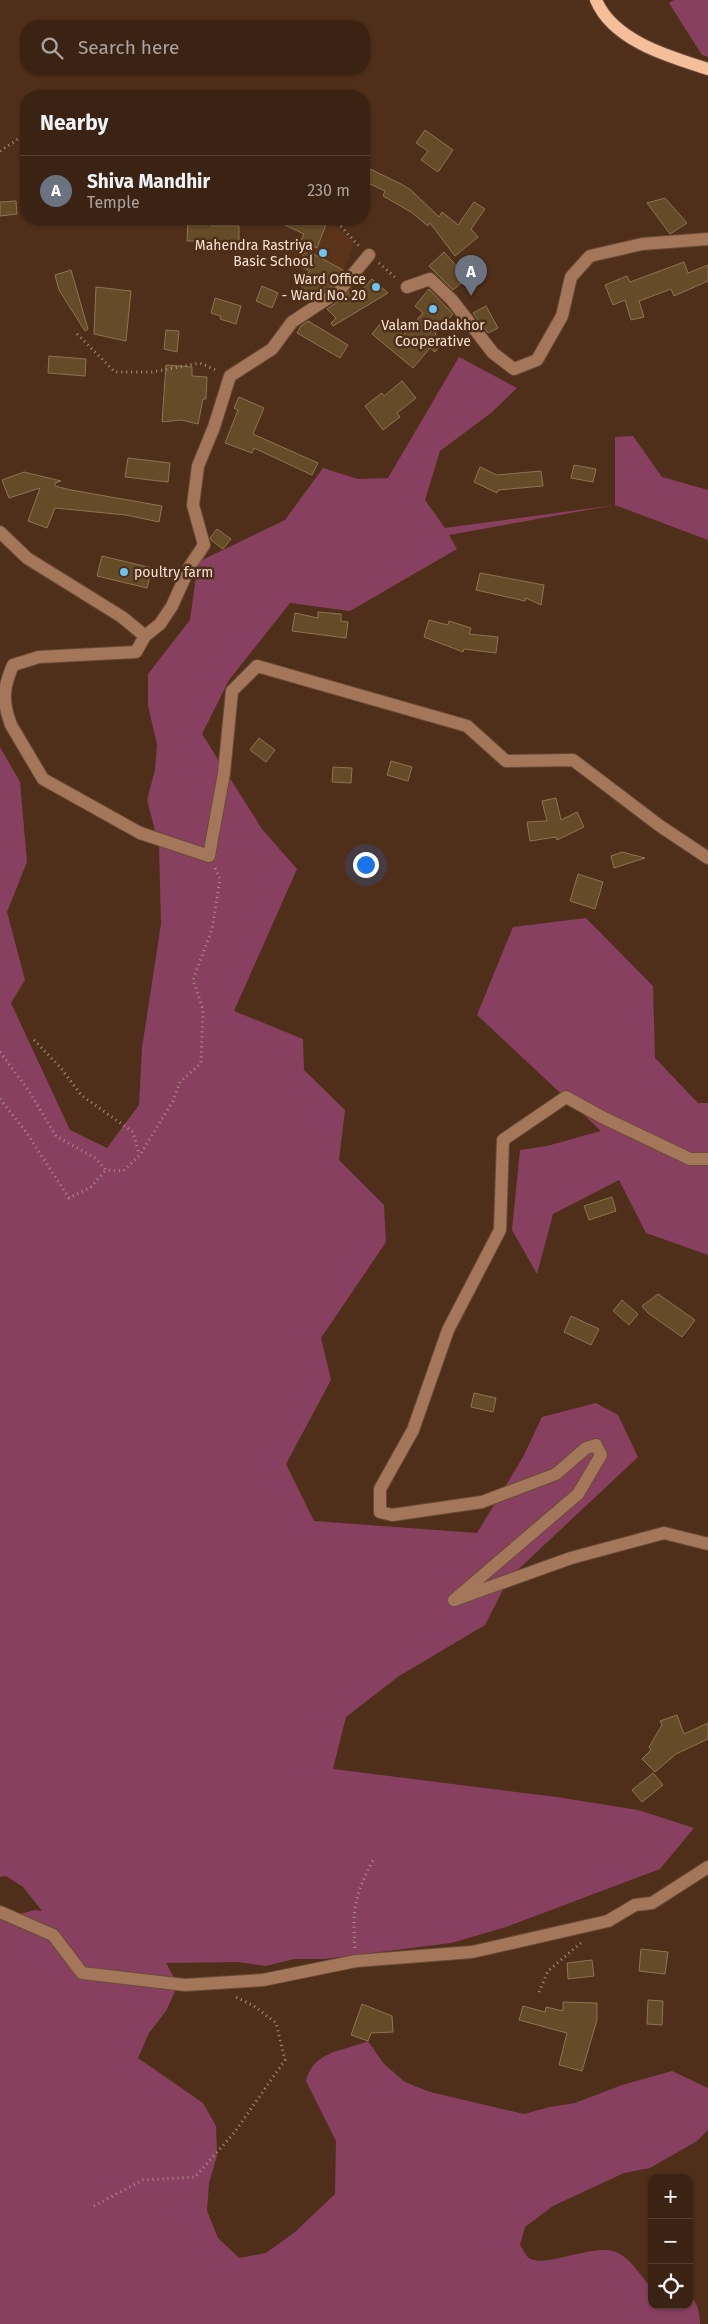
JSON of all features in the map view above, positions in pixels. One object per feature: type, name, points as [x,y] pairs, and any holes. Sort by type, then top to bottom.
[{"type":"main road","points":[[596,0],[606,16],[640,43],[708,69]]},
{"type":"street","points":[[407,287],[430,279],[452,300],[493,354],[514,369],[537,360],[562,316],[571,277],[590,256],[642,244],[708,239]]},
{"type":"street","points":[[368,255],[339,291],[292,322],[272,349],[230,376],[214,427],[198,466],[193,505],[204,545],[190,566],[172,606],[160,624],[145,636],[136,652],[39,656],[13,665],[4,686],[7,716],[11,725],[43,779],[140,833],[209,856],[224,773],[232,691],[257,666],[467,726],[506,761],[573,760],[660,826],[708,858]]},
{"type":"street","points":[[0,532],[27,558],[122,617],[145,636]]},
{"type":"street","points":[[708,1159],[690,1159],[602,1117],[566,1097],[503,1140],[500,1230],[448,1330],[413,1430],[380,1489],[380,1512],[392,1515],[482,1502],[556,1474],[586,1448],[596,1445],[601,1455],[578,1494],[454,1600],[571,1558],[664,1533],[708,1544]]},
{"type":"street","points":[[0,1912],[52,1936],[82,1973],[185,1985],[263,1980],[356,1961],[472,1952],[608,1921],[635,1905],[652,1903],[708,1868]]},
{"type":"path","points":[[0,151],[20,138]]},
{"type":"path","points":[[77,334],[115,372],[152,372],[200,364],[230,376]]},
{"type":"path","points":[[0,1052],[29,1090],[56,1136],[95,1158],[106,1170],[123,1171],[140,1154],[173,1101],[180,1082],[201,1063],[203,1009],[193,980],[212,929],[220,879],[209,856]]},
{"type":"path","points":[[34,1040],[60,1067],[81,1095],[133,1132],[140,1154]]},
{"type":"path","points":[[0,1099],[36,1147],[69,1198],[91,1187],[106,1170]]},
{"type":"path","points":[[356,1961],[354,1912],[358,1889],[373,1860]]},
{"type":"path","points":[[539,1992],[548,1971],[584,1940]]},
{"type":"path","points":[[94,2206],[144,2180],[195,2177],[234,2133],[285,2060],[276,2023],[254,2006],[228,1994]]},
{"type":"shaded area","points":[[674,0],[708,0],[708,57],[702,55],[669,3]]},
{"type":"shaded area","name":"Mahendra Rastriya Basic School","points":[[305,225],[334,225],[355,242],[337,290],[291,264]]},
{"type":"shaded area","points":[[459,357],[517,388],[491,413],[440,451],[425,500],[445,528],[615,505],[449,535],[457,549],[350,611],[290,603],[229,680],[202,734],[262,829],[297,869],[234,1011],[303,1039],[304,1070],[345,1110],[339,1160],[384,1205],[386,1242],[321,1338],[331,1380],[286,1464],[314,1521],[477,1533],[523,1457],[542,1417],[596,1403],[618,1415],[638,1457],[509,1578],[485,1625],[399,1676],[346,1717],[333,1769],[557,1797],[638,1810],[694,1828],[660,1869],[506,1927],[451,1943],[324,1959],[294,1959],[266,1966],[238,1962],[166,1963],[178,1985],[166,2011],[149,2033],[138,2058],[203,2103],[216,2126],[217,2156],[209,2183],[207,2211],[218,2238],[239,2258],[266,2253],[295,2232],[335,2194],[336,2141],[306,2081],[315,2063],[330,2053],[368,2041],[384,2064],[405,2082],[430,2092],[524,2114],[575,2103],[622,2085],[672,2071],[708,2088],[708,2130],[697,2141],[650,2168],[624,2173],[553,2206],[525,2227],[520,2245],[529,2258],[536,2261],[557,2259],[595,2251],[606,2250],[616,2252],[630,2262],[648,2284],[648,2309],[693,2309],[693,2300],[699,2313],[700,2324],[0,2324],[0,1919],[35,1910],[42,1911],[23,1887],[6,1876],[0,1877],[0,747],[20,782],[27,862],[7,912],[25,980],[11,1003],[70,1130],[107,1148],[139,1105],[142,1048],[161,924],[159,845],[147,800],[155,770],[157,744],[148,706],[148,674],[190,620],[198,562],[285,520],[323,468],[358,479],[388,478]]},
{"type":"shaded area","points":[[633,436],[662,477],[708,490],[708,540],[615,505],[615,437]]},
{"type":"shaded area","points":[[586,918],[653,986],[655,1058],[698,1103],[708,1103],[708,1255],[646,1233],[619,1180],[553,1214],[537,1274],[512,1230],[520,1150],[547,1146],[601,1131],[477,1015],[513,927]]},
{"type":"building","points":[[425,130],[453,150],[438,172],[421,160],[428,151],[416,143]]},
{"type":"building","points":[[370,169],[411,190],[439,217],[442,212],[458,225],[474,202],[485,209],[471,229],[478,237],[455,256],[430,223],[428,226],[411,212],[383,196],[385,191],[370,184]]},
{"type":"building","points":[[665,198],[687,223],[670,234],[647,203]]},
{"type":"building","points":[[16,201],[17,214],[0,216],[0,202]]},
{"type":"building","points":[[188,225],[239,226],[239,246],[222,246],[223,242],[187,241]]},
{"type":"building","points":[[285,225],[326,225],[317,248],[301,241],[304,234]]},
{"type":"building","points":[[306,250],[343,270],[334,285],[314,298],[298,283],[310,271],[298,265]]},
{"type":"building","points":[[444,252],[467,278],[453,290],[429,266]]},
{"type":"building","points":[[684,262],[688,273],[708,265],[708,281],[674,296],[671,289],[639,301],[644,317],[631,320],[625,300],[613,305],[605,285],[627,276],[630,282]]},
{"type":"building","points":[[71,270],[88,329],[85,331],[59,290],[55,275]]},
{"type":"building","points":[[372,279],[388,293],[333,326],[331,323],[336,318],[327,309],[343,298],[352,288],[357,295]]},
{"type":"building","points":[[262,286],[278,293],[272,308],[256,301]]},
{"type":"building","points":[[96,287],[131,291],[126,341],[94,334]]},
{"type":"building","points":[[429,289],[453,314],[435,334],[444,342],[435,352],[430,348],[413,368],[372,334],[384,319],[403,335],[423,313],[415,306]]},
{"type":"building","points":[[215,298],[241,306],[236,324],[220,319],[221,316],[211,313]]},
{"type":"building","points":[[486,306],[498,328],[488,333],[473,313]]},
{"type":"building","points":[[308,321],[348,345],[340,358],[297,333],[301,326]]},
{"type":"building","points":[[166,330],[179,331],[177,352],[164,349]]},
{"type":"building","points":[[49,356],[86,359],[85,376],[48,373]]},
{"type":"building","points":[[166,365],[192,367],[192,376],[207,377],[206,399],[203,399],[198,424],[181,420],[162,422]]},
{"type":"building","points":[[402,381],[416,398],[397,413],[400,417],[383,430],[365,406],[382,393],[384,396]]},
{"type":"building","points":[[239,397],[264,408],[253,434],[318,463],[312,475],[254,448],[252,453],[225,443],[238,410],[234,408]]},
{"type":"building","points":[[128,458],[170,463],[168,482],[125,477]]},
{"type":"building","points":[[574,465],[596,469],[593,482],[571,478]]},
{"type":"building","points":[[480,467],[497,475],[541,471],[543,486],[498,490],[497,493],[474,482]]},
{"type":"building","points":[[24,472],[61,481],[55,483],[55,486],[71,490],[162,506],[159,522],[126,515],[55,508],[47,528],[28,521],[40,488],[9,498],[2,480]]},
{"type":"building","points":[[217,529],[231,539],[223,549],[210,538]]},
{"type":"building","name":"poultry farm","points":[[102,556],[152,568],[147,588],[97,576]]},
{"type":"building","points":[[480,573],[544,585],[541,605],[526,598],[525,601],[476,590]]},
{"type":"building","points":[[318,612],[341,614],[341,621],[348,622],[346,638],[292,631],[295,613],[318,618]]},
{"type":"building","points":[[429,620],[448,625],[449,621],[471,628],[469,634],[498,637],[496,653],[464,649],[463,652],[424,637]]},
{"type":"building","points":[[259,738],[275,750],[266,762],[250,750]]},
{"type":"building","points":[[391,761],[412,767],[408,781],[387,775]]},
{"type":"building","points":[[333,767],[352,768],[351,783],[332,782]]},
{"type":"building","points":[[556,798],[561,820],[577,812],[584,827],[557,840],[556,837],[530,841],[527,822],[547,821],[542,801]]},
{"type":"building","points":[[622,852],[645,858],[614,868],[611,856]]},
{"type":"building","points":[[578,874],[603,882],[595,909],[570,901]]},
{"type":"building","points":[[612,1197],[616,1211],[589,1220],[584,1206]]},
{"type":"building","points":[[658,1294],[695,1320],[682,1337],[648,1313],[642,1306]]},
{"type":"building","points":[[622,1300],[638,1314],[629,1325],[613,1311]]},
{"type":"building","points":[[571,1316],[599,1329],[591,1345],[564,1332]]},
{"type":"building","points":[[474,1393],[496,1398],[493,1412],[471,1407]]},
{"type":"building","points":[[677,1715],[684,1734],[708,1723],[708,1739],[676,1754],[655,1772],[642,1759],[651,1750],[649,1747],[662,1725],[660,1721]]},
{"type":"building","points":[[653,1773],[663,1785],[642,1802],[632,1790]]},
{"type":"building","points":[[641,1949],[668,1952],[665,1974],[639,1971]]},
{"type":"building","points":[[592,1960],[594,1976],[568,1979],[567,1963]]},
{"type":"building","points":[[648,2000],[663,2001],[662,2025],[647,2024]]},
{"type":"building","points":[[563,2002],[597,2003],[597,2020],[582,2071],[559,2065],[567,2033],[519,2020],[523,2006],[545,2012],[546,2007],[563,2011]]},
{"type":"building","points":[[362,2004],[392,2016],[393,2032],[371,2033],[368,2041],[351,2035]]},
{"type":"place","name":"Mahendra Rastriya Basic School","points":[[323,253]]},
{"type":"place","name":"Ward Office - Ward No. 20","points":[[376,287]]},
{"type":"place","name":"Shiva Mandhir","points":[[471,296]]},
{"type":"place","name":"Valam Dadakhor Cooperative","points":[[433,309]]},
{"type":"place","name":"poultry farm","points":[[124,572]]}]
